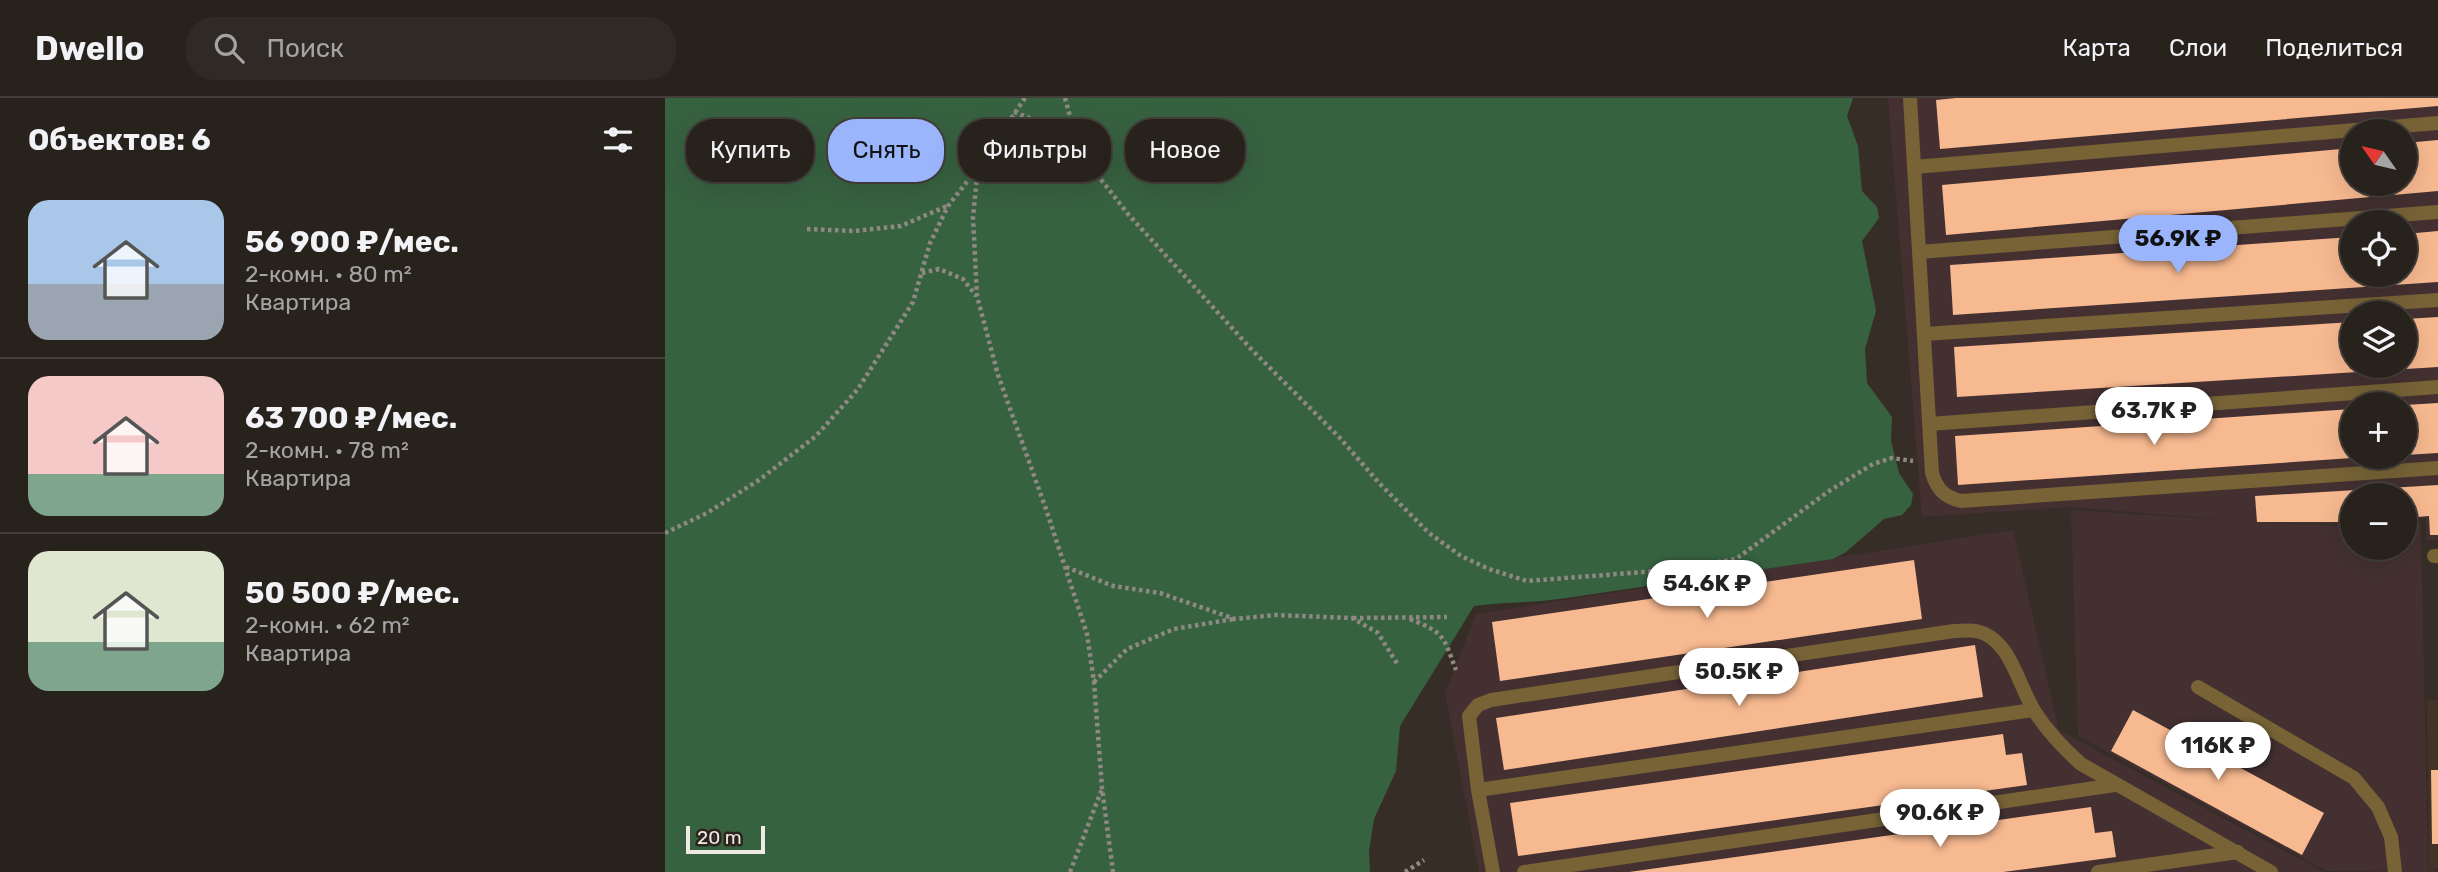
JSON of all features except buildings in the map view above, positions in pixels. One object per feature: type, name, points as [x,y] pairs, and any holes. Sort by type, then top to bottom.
[{"type":"lane","points":[[1910,98],[1931,472],[1936,487],[1949,499],[1961,501],[2438,468]]},
{"type":"lane","points":[[1914,167],[2438,123]]},
{"type":"lane","points":[[1919,252],[2438,212]]},
{"type":"lane","points":[[1924,334],[2438,300]]},
{"type":"lane","points":[[1929,424],[2438,387]]},
{"type":"lane","points":[[1493,872],[1478,790],[1469,716],[1478,705],[1491,700],[1954,631],[1977,631],[1996,641],[2007,656],[2033,710],[2081,764],[2271,872]]},
{"type":"lane","points":[[2198,687],[2354,778],[2378,807],[2391,837],[2395,872]]},
{"type":"lane","points":[[1478,790],[2033,710]]},
{"type":"lane","points":[[1524,872],[2115,785]]},
{"type":"lane","points":[[2098,872],[2238,852]]},
{"type":"path","points":[[1009,119],[1025,98]]},
{"type":"path","points":[[1065,98],[1071,119]]},
{"type":"path","points":[[1014,112],[1032,119]]},
{"type":"path","points":[[665,533],[707,513],[759,480],[816,436],[858,389],[913,302],[930,243],[948,206],[966,182]]},
{"type":"path","points":[[976,182],[973,217],[977,296],[990,349],[1016,429],[1087,634],[1113,872]]},
{"type":"path","points":[[1103,182],[1128,214],[1252,350],[1340,438],[1379,483],[1429,533],[1461,556],[1489,569],[1527,581],[1669,570],[1736,559],[1829,491],[1873,464],[1901,458],[1915,462],[1931,472]]},
{"type":"path","points":[[807,229],[854,231],[901,226],[948,206]]},
{"type":"path","points":[[922,273],[939,269],[963,279],[977,296]]},
{"type":"path","points":[[1065,566],[1113,586],[1160,593],[1235,619]]},
{"type":"path","points":[[1094,682],[1127,649],[1174,629],[1275,615],[1352,618],[1447,617]]},
{"type":"path","points":[[1352,618],[1378,633],[1398,666]]},
{"type":"path","points":[[1406,618],[1428,626],[1442,636],[1456,670]]},
{"type":"path","points":[[1070,872],[1102,788]]},
{"type":"path","points":[[1405,872],[1424,860]]},
{"type":"shaded area","points":[[1888,98],[2438,98],[2438,540],[2426,540],[2426,518],[2417,519],[2417,483],[2340,483],[2340,524],[2256,523],[2340,526],[2340,560],[2417,560],[2417,522],[2421,522],[2428,870],[2436,872],[2327,871],[2078,736],[2071,510],[2242,521],[2070,507],[1922,517]]},
{"type":"shaded area","points":[[2013,530],[2059,730],[2324,872],[1479,872],[1445,693],[1476,614]]},
{"type":"shaded area","points":[[2427,700],[2438,700],[2438,872],[2436,868],[2429,869]]},
{"type":"green space","points":[[665,98],[1853,98],[1847,116],[1858,146],[1862,191],[1877,207],[1879,218],[1862,241],[1876,311],[1865,349],[1867,383],[1892,417],[1891,441],[1899,473],[1913,494],[1911,505],[1902,515],[1884,519],[1846,552],[1833,559],[1559,599],[1474,606],[1400,726],[1396,771],[1374,819],[1369,851],[1370,872],[665,872]]}]
